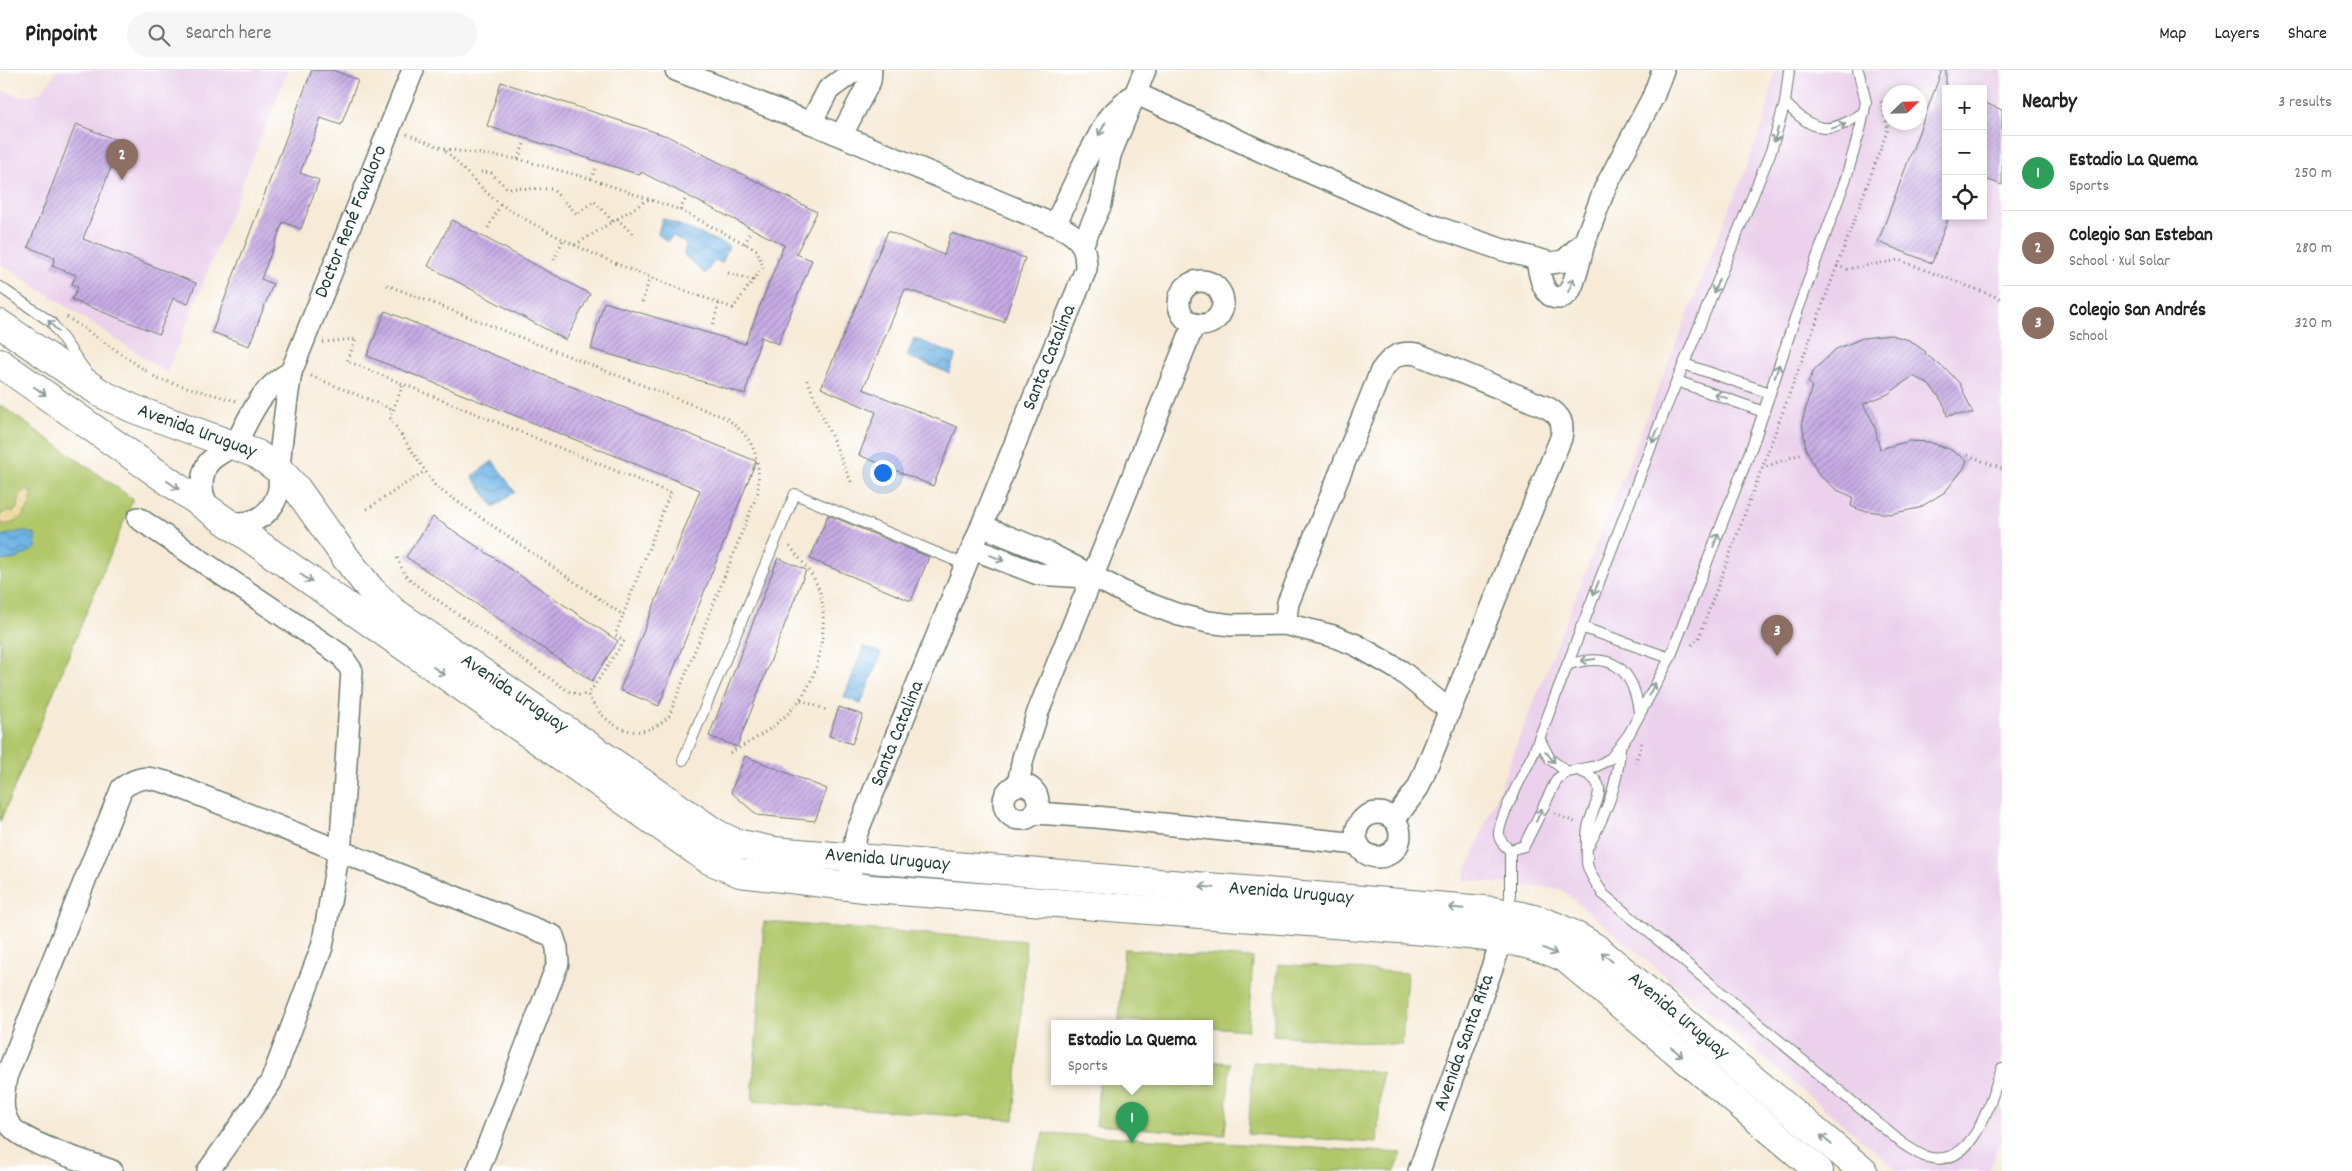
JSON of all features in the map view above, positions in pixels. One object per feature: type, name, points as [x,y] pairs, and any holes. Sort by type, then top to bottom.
[{"type":"main road","name":"Avenida Uruguay","points":[[0,324],[102,394],[134,410],[258,454],[278,470],[297,490],[366,584],[393,611],[717,834],[736,843],[754,849],[853,858],[1510,913],[1552,923],[1572,932],[1596,948],[1863,1171]]},
{"type":"main road","name":"Avenida Uruguay","points":[[0,363],[709,860],[740,873],[849,886],[1452,933],[1503,939],[1546,949],[1564,958],[1819,1171]]},
{"type":"street","name":"Doctor René Favaloro","points":[[292,370],[413,70]]},
{"type":"street","points":[[676,70],[811,123],[1055,225],[1075,235],[1083,243],[1101,204],[1110,155],[1144,70]]},
{"type":"street","points":[[811,123],[828,90],[855,70]]},
{"type":"street","points":[[841,136],[870,81],[871,70]]},
{"type":"street","points":[[1537,261],[1545,287],[1550,295],[1556,298],[1568,293],[1605,188],[1653,97],[1663,70]]},
{"type":"street","points":[[1055,225],[1084,163],[1109,117],[1135,93]]},
{"type":"street","points":[[1135,93],[1261,151],[1428,224],[1537,261],[1551,263],[1564,261],[1585,241]]},
{"type":"street","name":"Santa Catalina","points":[[849,886],[856,835],[1086,269],[1086,254],[1083,243]]},
{"type":"street","points":[[1018,785],[1023,758],[1038,712],[1194,324]]},
{"type":"street","points":[[1285,624],[1288,603],[1381,372],[1389,360],[1406,352],[1416,354],[1548,408],[1561,419],[1563,427],[1561,438],[1418,788],[1394,820]]},
{"type":"street","points":[[292,370],[278,470],[279,491],[271,510],[256,521],[236,524],[218,517],[206,503],[202,485],[206,467],[217,453],[235,445],[262,394],[276,380],[292,370]]},
{"type":"street","points":[[138,518],[340,655],[350,665],[352,671],[353,691],[344,763],[339,850],[322,947],[270,1082],[237,1133],[208,1171]]},
{"type":"street","points":[[982,526],[1048,553],[1139,600],[1208,622],[1232,625],[1285,624],[1333,636],[1376,654],[1401,671],[1449,710]]},
{"type":"street","points":[[970,557],[1038,574],[1092,577]]},
{"type":"street","points":[[112,1171],[23,1138],[8,1123],[2,1104],[6,1076],[122,788],[134,780],[149,776],[553,936],[557,948],[558,963],[478,1171]]},
{"type":"street","points":[[1035,813],[1038,802],[1037,796],[1030,787],[1018,785],[1005,795],[1004,806],[1006,811],[1010,816],[1020,820],[1026,819],[1035,813],[1096,817],[1358,844]]},
{"type":"street","points":[[1380,813],[1394,820],[1400,832],[1398,846],[1394,851],[1381,857],[1368,855],[1358,844],[1357,829],[1366,817],[1380,813]]},
{"type":"street","name":"Avenida Santa Rita","points":[[1419,1171],[1503,939],[1510,913]]},
{"type":"lane","points":[[1510,850],[1502,844],[1498,833],[1508,806],[1539,738],[1677,381],[1771,151],[1785,103],[1789,70]]},
{"type":"lane","points":[[1510,850],[1524,846],[1557,779],[1567,772],[1605,762],[1620,748],[1670,658],[1764,412],[1846,178],[1866,102],[1858,70]]},
{"type":"lane","points":[[1785,103],[1800,117],[1822,129],[1842,126],[1864,112]]},
{"type":"lane","points":[[0,288],[51,322],[102,394]]},
{"type":"lane","points":[[1684,364],[1770,393]]},
{"type":"lane","points":[[1677,381],[1764,412]]},
{"type":"lane","points":[[683,760],[795,494],[970,557]]},
{"type":"lane","points":[[1581,627],[1670,658]]},
{"type":"lane","points":[[1567,665],[1596,658],[1610,662],[1629,678],[1637,698],[1639,712]]},
{"type":"lane","points":[[1539,738],[1550,759],[1567,772]]},
{"type":"lane","points":[[1588,846],[1602,821],[1618,774],[1620,748]]},
{"type":"lane","points":[[1578,770],[1597,781],[1600,791],[1588,828],[1587,865],[1603,894],[1903,1144],[1927,1157],[1944,1158],[1970,1144],[1978,1133],[2002,1068]]},
{"type":"lane","points":[[1510,850],[1510,913]]},
{"type":"path","points":[[421,140],[444,150],[518,159],[592,179],[680,210],[758,250],[763,267],[733,308],[650,278],[563,240],[501,204],[444,150]]},
{"type":"path","points":[[518,159],[524,144]]},
{"type":"path","points":[[592,179],[597,166]]},
{"type":"path","points":[[481,172],[491,173],[507,188],[552,189],[577,214],[594,201],[635,236]]},
{"type":"path","points":[[575,245],[650,199]]},
{"type":"path","points":[[680,210],[685,200]]},
{"type":"path","points":[[488,228],[501,204]]},
{"type":"path","points":[[745,244],[750,232]]},
{"type":"path","points":[[554,260],[563,240]]},
{"type":"path","points":[[1837,266],[1847,269],[1899,260],[2002,299]]},
{"type":"path","points":[[728,274],[753,280]]},
{"type":"path","points":[[642,302],[650,278]]},
{"type":"path","points":[[387,284],[726,418],[738,426],[758,458],[758,492],[668,716],[659,726],[646,732],[635,732],[618,728],[596,710],[589,694]]},
{"type":"path","points":[[713,324],[719,303]]},
{"type":"path","points":[[63,315],[158,379],[254,408]]},
{"type":"path","points":[[303,344],[356,339],[347,360],[670,493],[614,634],[624,641],[589,694]]},
{"type":"path","points":[[292,370],[394,410]]},
{"type":"path","points":[[807,380],[852,484]]},
{"type":"path","points":[[404,382],[390,418],[436,487],[623,615]]},
{"type":"path","points":[[1762,468],[1803,452]]},
{"type":"path","points":[[1968,455],[2002,469]]},
{"type":"path","points":[[367,508],[425,471]]},
{"type":"path","points":[[730,753],[765,734],[801,700],[813,677],[821,651],[824,622],[820,593],[810,572],[779,533]]},
{"type":"path","points":[[397,558],[405,575],[416,586],[568,691],[579,695],[589,694]]},
{"type":"path","points":[[801,700],[826,710]]},
{"type":"shaded area","points":[[58,70],[288,70],[167,373],[0,263],[0,90],[19,96],[32,95],[42,91]]},
{"type":"shaded area","points":[[1775,70],[2002,70],[2002,1137],[1989,1171],[1899,1171],[1561,889],[1463,880],[1764,122]]},
{"type":"green space","points":[[0,405],[133,499],[0,822]]},
{"type":"green space","points":[[764,922],[1026,941],[1014,1120],[752,1101]]},
{"type":"green space","points":[[1124,949],[1253,958],[1248,1030],[1213,1027],[1213,1020],[1119,1020]]},
{"type":"green space","points":[[1278,964],[1407,973],[1402,1045],[1273,1035]]},
{"type":"green space","points":[[1213,1061],[1230,1063],[1225,1135],[1096,1125],[1099,1085],[1213,1085]]},
{"type":"green space","points":[[1253,1062],[1382,1072],[1377,1143],[1248,1134]]},
{"type":"green space","points":[[1044,1133],[1402,1153],[1395,1171],[1031,1171]]},
{"type":"sand","points":[[27,490],[32,493],[31,500],[23,516],[13,523],[0,524],[1,514],[9,511],[14,512],[17,509],[21,493]]},
{"type":"water","points":[[662,218],[729,246],[722,263],[715,260],[705,274],[684,255],[686,243],[673,236],[667,242],[658,234]]},
{"type":"water","points":[[914,338],[956,355],[949,373],[907,356]]},
{"type":"water","points":[[493,461],[515,492],[494,507],[472,476]]},
{"type":"water","points":[[22,531],[35,534],[36,548],[16,559],[0,561],[0,536]]},
{"type":"water","points":[[864,646],[881,653],[861,704],[844,697]]},
{"type":"building","points":[[312,70],[333,70],[358,80],[341,125],[321,118],[300,173],[319,180],[301,229],[283,222],[261,279],[273,284],[249,346],[212,332]]},
{"type":"building","points":[[1942,70],[1946,70],[1946,85],[1942,85],[1942,220],[1948,220],[1932,263],[1878,242],[1920,130],[1927,130],[1927,110]]},
{"type":"building","points":[[501,82],[667,136],[817,212],[796,254],[812,260],[778,344],[761,337],[745,394],[591,349],[604,302],[745,344],[784,245],[641,172],[640,175],[487,126]]},
{"type":"building","points":[[1987,104],[2002,110],[2002,185],[1987,179]]},
{"type":"building","points":[[76,124],[121,142],[83,239],[196,283],[188,304],[173,298],[159,334],[72,300],[78,287],[72,284],[76,275],[52,266],[55,258],[28,247]]},
{"type":"building","points":[[452,220],[590,294],[566,340],[428,266]]},
{"type":"building","points":[[888,231],[944,255],[951,233],[1025,258],[1004,322],[905,289],[863,389],[957,427],[933,486],[859,455],[876,412],[821,388]]},
{"type":"building","points":[[385,311],[756,461],[659,706],[620,690],[700,490],[367,356]]},
{"type":"building","points":[[1891,335],[1909,340],[1948,371],[1960,384],[1973,414],[1947,416],[1945,407],[1938,395],[1928,384],[1913,376],[1888,394],[1863,404],[1874,424],[1880,449],[1909,441],[1929,442],[1949,449],[1967,460],[1964,468],[1945,492],[1919,508],[1890,514],[1860,510],[1851,506],[1853,497],[1837,490],[1818,474],[1806,449],[1802,422],[1812,386],[1808,382],[1815,369],[1836,349],[1863,338]]},
{"type":"building","points":[[828,515],[929,557],[911,601],[810,559]]},
{"type":"building","points":[[433,517],[618,641],[592,681],[406,557]]},
{"type":"building","points":[[778,558],[806,570],[737,747],[709,736]]},
{"type":"building","points":[[839,707],[863,715],[852,744],[829,736]]},
{"type":"building","points":[[745,756],[827,789],[815,821],[757,815],[731,792]]},
{"type":"place","name":"Colegio San Esteban","points":[[122,180]]},
{"type":"place","name":"Colegio San Andrés","points":[[1777,656]]},
{"type":"place","name":"Estadio La Quema","points":[[1132,1143]]}]
